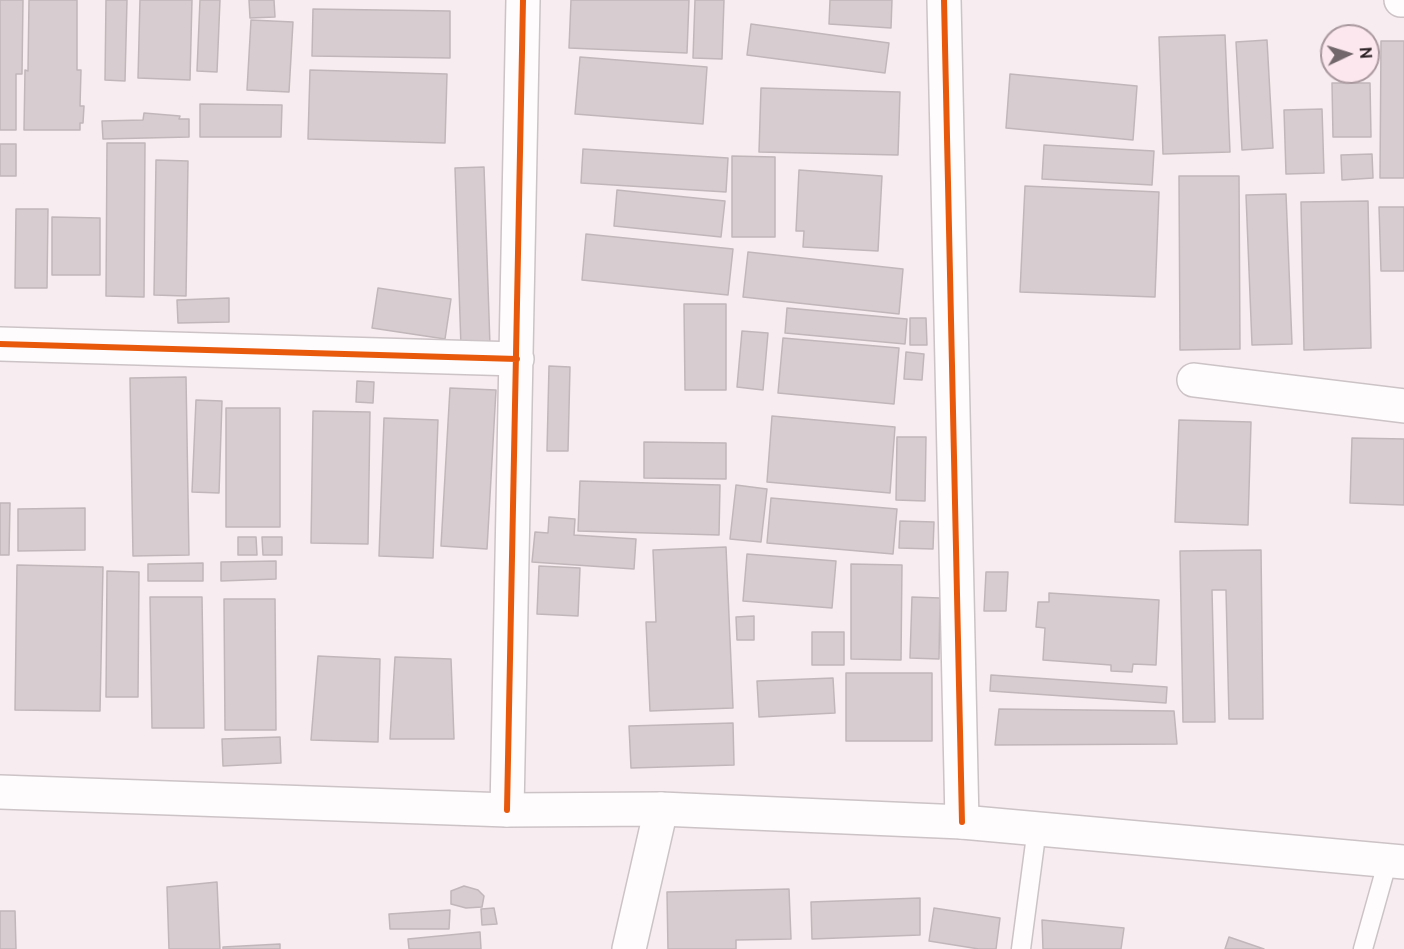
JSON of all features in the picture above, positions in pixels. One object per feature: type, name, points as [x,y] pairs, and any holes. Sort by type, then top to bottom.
[{"type":"street","points":[[507,810],[523,0]]},
{"type":"street","points":[[944,0],[962,822]]},
{"type":"street","points":[[0,344],[517,359]]},
{"type":"street","points":[[1194,380],[1404,406]]},
{"type":"street","points":[[0,792],[507,810],[661,808],[962,822],[1396,861]]},
{"type":"street","points":[[629,949],[661,808]]},
{"type":"lane","points":[[1021,949],[1038,828]]},
{"type":"lane","points":[[1363,949],[1396,861]]},
{"type":"building","points":[[0,0],[23,0],[22,74],[16,74],[16,130],[0,130]]},
{"type":"building","points":[[29,0],[77,0],[77,70],[81,70],[80,106],[84,106],[83,123],[80,123],[80,130],[24,130]]},
{"type":"building","points":[[106,0],[127,0],[125,81],[105,80]]},
{"type":"building","points":[[140,0],[192,0],[190,80],[138,78]]},
{"type":"building","points":[[200,0],[220,0],[217,72],[197,71]]},
{"type":"building","points":[[249,0],[274,0],[275,17],[250,18]]},
{"type":"building","points":[[571,0],[689,0],[687,53],[569,48]]},
{"type":"building","points":[[695,0],[724,0],[722,59],[693,58]]},
{"type":"building","points":[[830,0],[892,0],[891,28],[829,24]]},
{"type":"building","points":[[313,9],[450,11],[450,58],[312,56]]},
{"type":"building","points":[[251,20],[293,22],[289,92],[247,90]]},
{"type":"building","points":[[751,24],[889,43],[885,73],[747,55]]},
{"type":"building","points":[[1225,35],[1230,152],[1163,154],[1159,37]]},
{"type":"building","points":[[1267,40],[1273,148],[1242,150],[1236,42]]},
{"type":"building","points":[[1381,41],[1404,41],[1404,178],[1380,178]]},
{"type":"building","points":[[580,57],[707,67],[703,124],[575,114]]},
{"type":"building","points":[[310,70],[447,74],[445,143],[308,139]]},
{"type":"building","points":[[1010,74],[1137,86],[1133,140],[1006,128]]},
{"type":"building","points":[[1332,84],[1370,84],[1371,137],[1333,137]]},
{"type":"building","points":[[761,88],[900,92],[898,155],[759,152]]},
{"type":"building","points":[[200,104],[282,105],[281,137],[200,137]]},
{"type":"building","points":[[1322,109],[1324,173],[1286,174],[1284,110]]},
{"type":"building","points":[[144,113],[189,119],[189,137],[103,139],[102,121],[143,120]]},
{"type":"building","points":[[107,143],[145,143],[144,297],[106,296]]},
{"type":"building","points":[[0,144],[16,144],[16,176],[0,176]]},
{"type":"building","points":[[1044,145],[1154,151],[1152,185],[1042,179]]},
{"type":"building","points":[[583,149],[728,158],[726,192],[581,183]]},
{"type":"building","points":[[1372,154],[1373,178],[1342,180],[1341,155]]},
{"type":"building","points":[[732,156],[775,157],[775,237],[732,237]]},
{"type":"building","points":[[156,160],[188,161],[186,296],[154,295]]},
{"type":"building","points":[[484,167],[490,346],[461,347],[455,168]]},
{"type":"building","points":[[799,170],[882,176],[878,251],[803,247],[804,231],[796,231]]},
{"type":"building","points":[[1179,176],[1239,176],[1240,349],[1180,350]]},
{"type":"building","points":[[1025,186],[1159,192],[1155,297],[1020,292]]},
{"type":"building","points":[[617,190],[725,201],[721,237],[614,226]]},
{"type":"building","points":[[1286,194],[1292,344],[1252,345],[1246,195]]},
{"type":"building","points":[[1368,201],[1371,348],[1304,350],[1301,202]]},
{"type":"building","points":[[1379,207],[1404,207],[1404,271],[1381,271]]},
{"type":"building","points":[[16,209],[48,209],[47,288],[15,288]]},
{"type":"building","points":[[52,217],[100,218],[100,275],[52,275]]},
{"type":"building","points":[[586,234],[733,249],[728,295],[582,280]]},
{"type":"building","points":[[748,252],[903,269],[899,314],[743,297]]},
{"type":"building","points":[[378,288],[451,299],[445,339],[372,328]]},
{"type":"building","points":[[229,298],[229,322],[178,323],[177,300]]},
{"type":"building","points":[[684,304],[726,304],[726,390],[685,390]]},
{"type":"building","points":[[787,308],[907,319],[905,344],[785,333]]},
{"type":"building","points":[[910,318],[926,318],[927,345],[910,345]]},
{"type":"building","points":[[742,331],[768,333],[763,390],[737,387]]},
{"type":"building","points":[[783,338],[899,348],[894,404],[778,393]]},
{"type":"building","points":[[906,352],[924,354],[922,380],[904,379]]},
{"type":"building","points":[[549,366],[570,367],[568,451],[547,451]]},
{"type":"building","points":[[186,377],[189,555],[133,556],[130,378]]},
{"type":"building","points":[[357,381],[374,382],[373,403],[356,402]]},
{"type":"building","points":[[450,388],[496,390],[487,549],[441,546]]},
{"type":"building","points":[[196,400],[222,401],[219,493],[192,492]]},
{"type":"building","points":[[226,408],[280,408],[280,527],[226,527]]},
{"type":"building","points":[[313,411],[370,412],[368,544],[311,543]]},
{"type":"building","points":[[772,416],[895,427],[890,493],[767,482]]},
{"type":"building","points":[[384,418],[438,420],[433,558],[379,556]]},
{"type":"building","points":[[1179,420],[1251,422],[1248,525],[1175,522]]},
{"type":"building","points":[[897,437],[926,437],[925,501],[896,500]]},
{"type":"building","points":[[1352,438],[1404,439],[1404,505],[1350,503]]},
{"type":"building","points":[[644,442],[726,443],[726,479],[644,478]]},
{"type":"building","points":[[580,481],[720,485],[719,535],[578,531]]},
{"type":"building","points":[[736,485],[767,489],[761,542],[730,539]]},
{"type":"building","points":[[771,498],[897,509],[893,554],[767,543]]},
{"type":"building","points":[[0,503],[10,503],[9,555],[0,555]]},
{"type":"building","points":[[85,508],[85,550],[18,551],[18,509]]},
{"type":"building","points":[[549,517],[575,519],[574,535],[636,539],[634,569],[532,562],[535,532],[548,533]]},
{"type":"building","points":[[900,521],[934,522],[933,549],[899,548]]},
{"type":"building","points":[[238,537],[256,537],[257,555],[238,555]]},
{"type":"building","points":[[262,537],[282,537],[282,555],[263,555]]},
{"type":"building","points":[[726,547],[733,708],[650,711],[646,622],[656,622],[653,550]]},
{"type":"building","points":[[1261,550],[1263,719],[1229,719],[1226,590],[1212,590],[1215,722],[1183,722],[1180,551]]},
{"type":"building","points":[[747,554],[836,561],[832,608],[743,601]]},
{"type":"building","points":[[276,561],[276,579],[221,581],[221,562]]},
{"type":"building","points":[[203,563],[203,581],[148,581],[148,564]]},
{"type":"building","points":[[851,564],[902,565],[901,660],[851,659]]},
{"type":"building","points":[[17,565],[103,567],[100,711],[15,710]]},
{"type":"building","points":[[539,566],[580,568],[578,616],[537,614]]},
{"type":"building","points":[[107,571],[139,572],[138,697],[106,697]]},
{"type":"building","points":[[986,572],[1008,572],[1006,611],[984,611]]},
{"type":"building","points":[[1049,593],[1159,600],[1156,665],[1133,664],[1132,672],[1111,671],[1111,665],[1043,660],[1045,628],[1036,627],[1038,602],[1049,602]]},
{"type":"building","points":[[150,597],[202,597],[204,728],[152,728]]},
{"type":"building","points":[[912,597],[940,598],[939,659],[910,658]]},
{"type":"building","points":[[224,599],[275,599],[276,730],[225,730]]},
{"type":"building","points":[[754,616],[754,640],[737,640],[736,617]]},
{"type":"building","points":[[812,632],[844,632],[844,665],[812,665]]},
{"type":"building","points":[[318,656],[380,659],[378,742],[311,740]]},
{"type":"building","points":[[395,657],[451,659],[454,739],[390,739]]},
{"type":"building","points":[[846,673],[932,673],[932,741],[846,741]]},
{"type":"building","points":[[991,675],[1167,687],[1166,703],[990,691]]},
{"type":"building","points":[[833,678],[835,713],[759,717],[757,681]]},
{"type":"building","points":[[999,709],[1174,711],[1177,744],[995,745]]},
{"type":"building","points":[[733,723],[734,765],[631,768],[629,726]]},
{"type":"building","points":[[280,737],[281,763],[223,766],[222,739]]},
{"type":"building","points":[[217,882],[220,949],[169,949],[167,887]]},
{"type":"building","points":[[464,886],[478,890],[484,896],[482,907],[466,908],[451,904],[451,891]]},
{"type":"building","points":[[789,889],[791,939],[736,940],[736,949],[668,949],[667,892]]},
{"type":"building","points":[[920,898],[920,935],[812,939],[811,902]]},
{"type":"building","points":[[494,908],[497,924],[482,925],[481,909]]},
{"type":"building","points":[[934,908],[1000,918],[996,949],[979,949],[929,941]]},
{"type":"building","points":[[450,910],[449,929],[390,929],[389,914]]},
{"type":"building","points":[[0,911],[15,911],[16,949],[0,949]]},
{"type":"building","points":[[1042,920],[1124,928],[1121,949],[1043,949]]},
{"type":"building","points":[[480,932],[481,949],[409,949],[408,939]]},
{"type":"building","points":[[1229,937],[1264,949],[1225,949]]},
{"type":"building","points":[[280,944],[280,949],[223,949],[223,947]]},
{"type":"cycle path","points":[[507,810],[523,0]]},
{"type":"cycle path","points":[[944,0],[962,822]]},
{"type":"cycle path","points":[[0,344],[517,359]]}]
